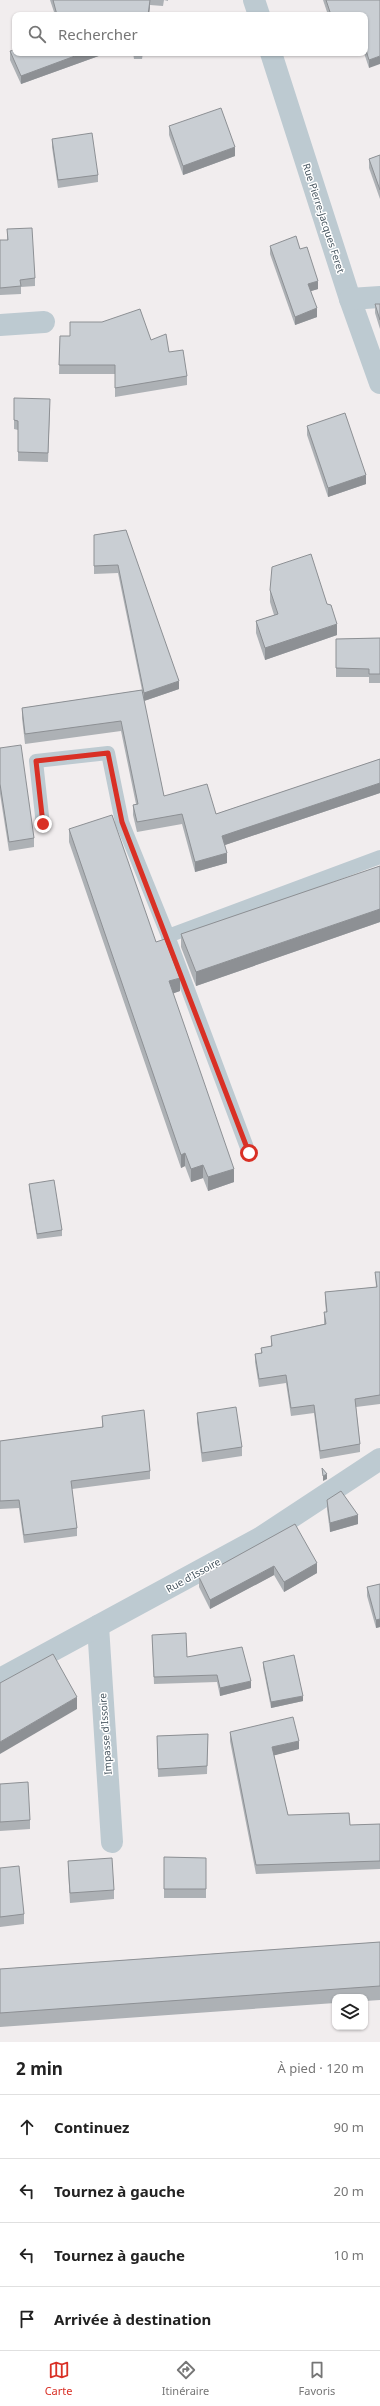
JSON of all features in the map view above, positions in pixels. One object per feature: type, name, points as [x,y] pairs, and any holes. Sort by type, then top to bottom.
[{"type":"street","points":[[254,0],[258,12]]},
{"type":"street","name":"Rue Pierre-Jacques Feret","points":[[272,56],[350,299],[380,383]]},
{"type":"street","points":[[350,299],[380,297]]},
{"type":"street","points":[[0,325],[44,322]]},
{"type":"street","name":"Rue d'Issoire","points":[[0,1679],[260,1538],[380,1459]]},
{"type":"street","name":"Impasse d'Issoire","points":[[98,1626],[112,1842]]},
{"type":"lane","points":[[43,824],[36,761],[108,753],[122,822],[168,936],[249,1153]]},
{"type":"lane","points":[[168,936],[380,857]]},
{"type":"building","points":[[53,0],[150,0],[148,12],[56,12]]},
{"type":"building","points":[[326,0],[380,0],[380,56],[369,60],[368,56],[368,12],[330,12]]},
{"type":"building","points":[[12,56],[75,56],[21,76]]},
{"type":"building","points":[[221,108],[235,147],[183,166],[169,126]]},
{"type":"building","points":[[92,133],[98,175],[58,180],[52,139]]},
{"type":"building","points":[[380,155],[380,190],[369,159]]},
{"type":"building","points":[[32,228],[35,278],[20,280],[21,286],[0,288],[0,240],[8,240],[7,229]]},
{"type":"building","points":[[296,236],[300,249],[307,247],[318,281],[308,284],[317,308],[295,317],[270,246]]},
{"type":"building","points":[[375,304],[380,304],[380,320]]},
{"type":"building","points":[[140,309],[151,340],[166,334],[169,352],[183,350],[187,376],[115,388],[115,365],[59,365],[60,336],[70,336],[70,322],[102,322]]},
{"type":"building","points":[[14,398],[50,399],[48,453],[18,452],[18,421],[14,420]]},
{"type":"building","points":[[345,413],[366,475],[328,488],[307,426]]},
{"type":"building","points":[[126,530],[179,681],[144,693],[118,565],[94,566],[94,535]]},
{"type":"building","points":[[311,554],[327,604],[331,605],[337,624],[265,648],[256,621],[278,614],[270,590],[272,567]]},
{"type":"building","points":[[380,638],[380,674],[369,674],[369,669],[336,668],[336,639]]},
{"type":"building","points":[[142,690],[164,796],[207,784],[216,814],[380,759],[380,783],[222,836],[227,853],[195,862],[182,814],[137,822],[133,805],[138,804],[121,721],[25,734],[22,708]]},
{"type":"building","points":[[21,745],[34,838],[9,842],[0,784],[0,748]]},
{"type":"building","points":[[112,815],[156,942],[165,939],[180,978],[169,981],[234,1169],[208,1177],[203,1165],[191,1169],[185,1153],[181,1155],[69,829]]},
{"type":"building","points":[[380,866],[380,909],[196,972],[181,934]]},
{"type":"building","points":[[54,1180],[62,1230],[37,1234],[29,1184]]},
{"type":"building","points":[[375,1272],[380,1272],[380,1395],[355,1399],[360,1444],[320,1451],[314,1405],[291,1408],[286,1375],[259,1379],[255,1354],[262,1353],[261,1348],[272,1346],[271,1336],[326,1324],[324,1312],[327,1312],[325,1292],[377,1287]]},
{"type":"building","points":[[236,1407],[242,1447],[202,1453],[197,1413]]},
{"type":"building","points":[[144,1410],[150,1471],[71,1481],[77,1528],[24,1535],[19,1500],[0,1501],[0,1441],[103,1427],[102,1416]]},
{"type":"building","points":[[322,1468],[327,1474],[323,1476]]},
{"type":"building","points":[[341,1491],[358,1515],[330,1523],[327,1500]]},
{"type":"building","points":[[295,1524],[317,1563],[284,1582],[274,1566],[210,1600],[199,1577]]},
{"type":"building","points":[[380,1584],[380,1619],[376,1620],[367,1587]]},
{"type":"building","points":[[186,1633],[187,1657],[242,1647],[251,1681],[220,1688],[217,1675],[154,1677],[152,1635]]},
{"type":"building","points":[[53,1654],[77,1697],[0,1742],[0,1683]]},
{"type":"building","points":[[294,1655],[303,1696],[271,1702],[263,1662]]},
{"type":"building","points":[[293,1717],[299,1741],[272,1747],[288,1815],[349,1813],[350,1825],[380,1824],[380,1861],[256,1865],[230,1732]]},
{"type":"building","points":[[208,1734],[207,1766],[158,1769],[157,1736]]},
{"type":"building","points":[[28,1782],[30,1820],[0,1822],[0,1784]]},
{"type":"building","points":[[164,1857],[206,1858],[206,1889],[164,1889]]},
{"type":"building","points":[[112,1858],[114,1890],[70,1893],[68,1861]]},
{"type":"building","points":[[19,1866],[24,1914],[0,1917],[0,1868]]},
{"type":"building","points":[[380,1942],[380,1986],[0,2013],[0,1969]]},
{"type":"route","points":[[43,824],[36,761],[108,753],[122,822],[168,936],[249,1153]]}]
